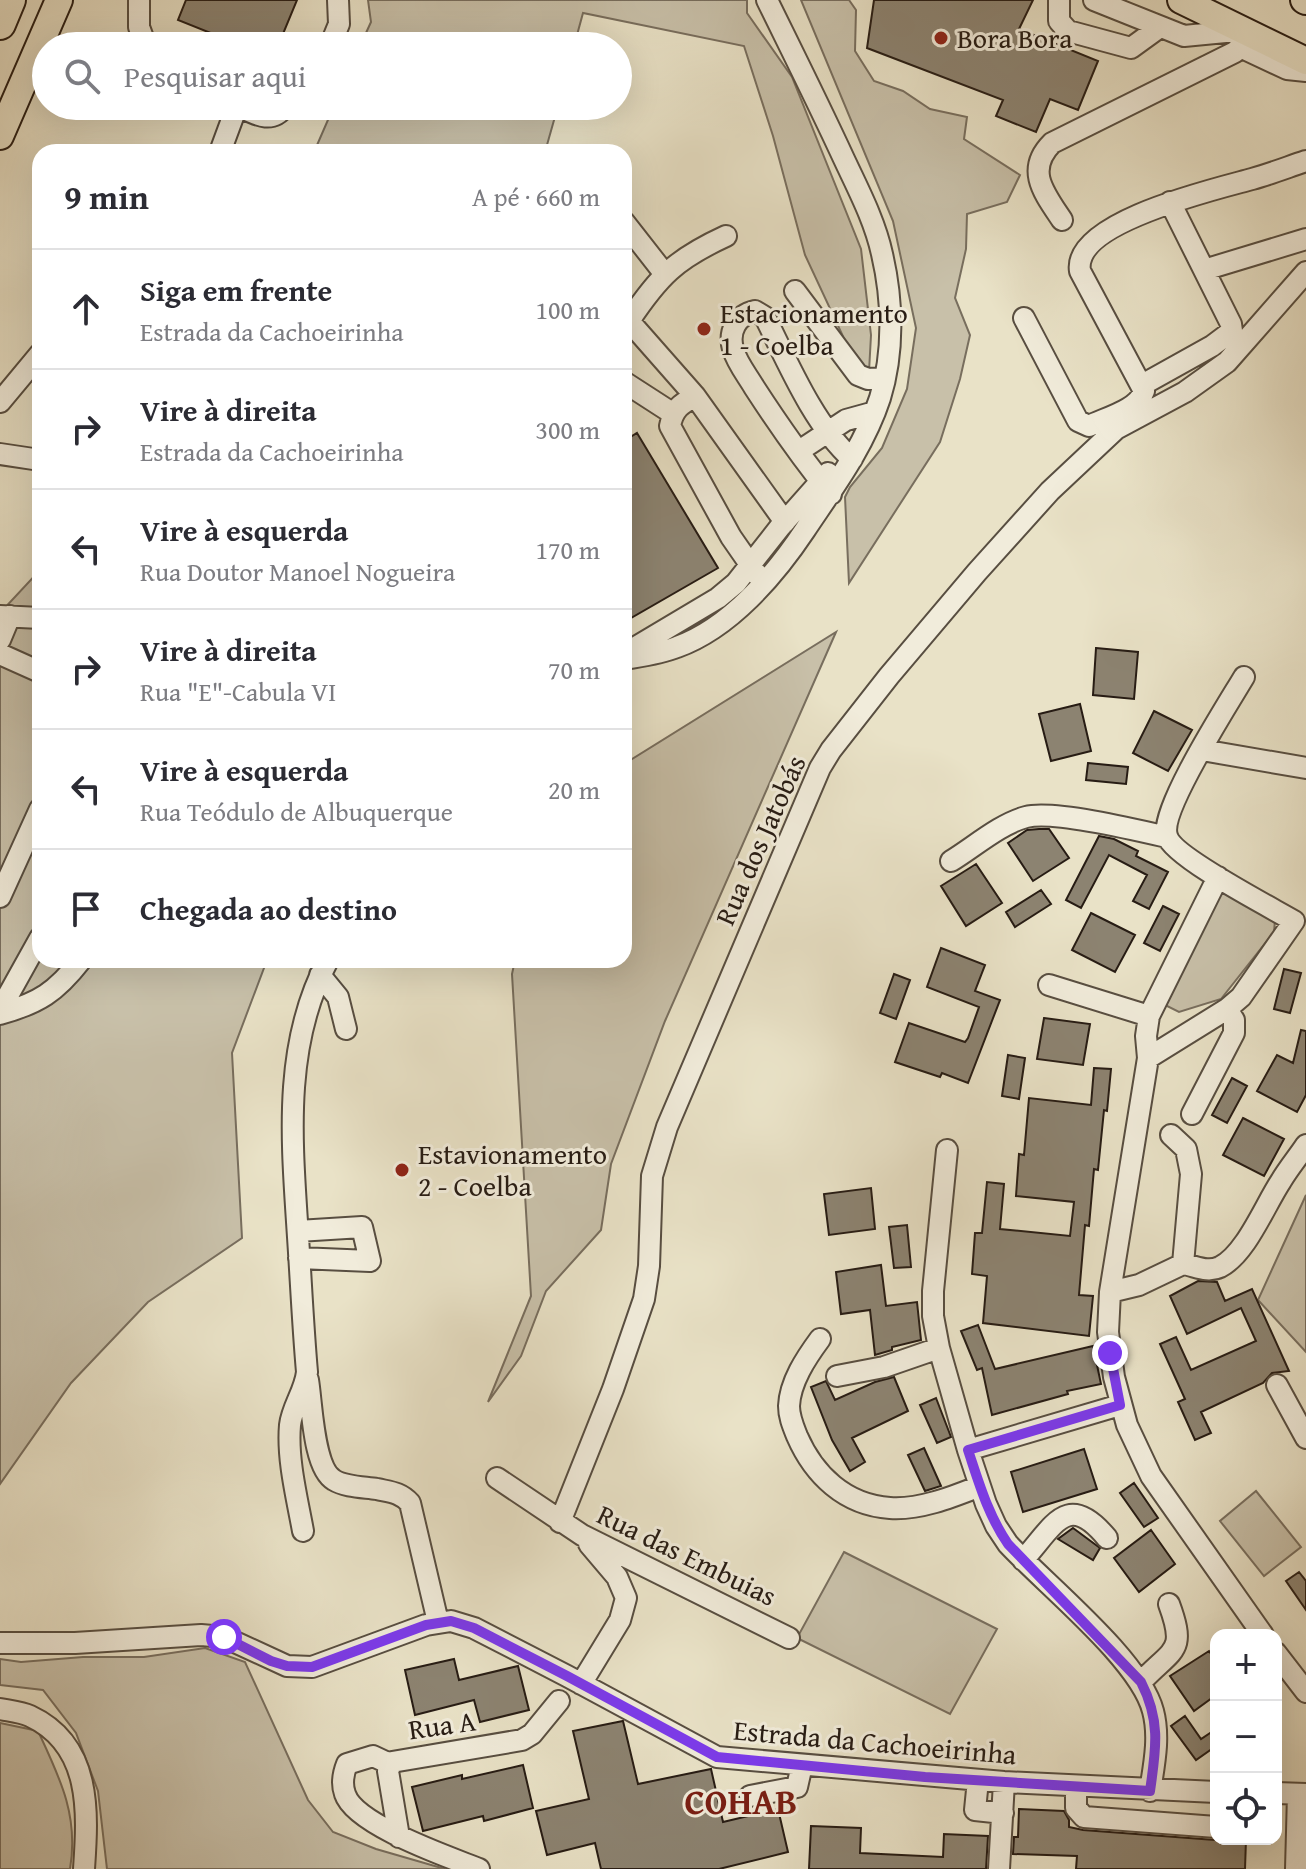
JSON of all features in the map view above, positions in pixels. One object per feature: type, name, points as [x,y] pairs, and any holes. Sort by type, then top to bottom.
[{"type":"highway","points":[[0,24],[10,0]]},
{"type":"main road","points":[[45,32],[59,0]]},
{"type":"main road","points":[[1181,0],[1243,38],[1304,61]]},
{"type":"main road","points":[[0,136],[32,62]]},
{"type":"street","points":[[139,0],[141,32]]},
{"type":"street","points":[[336,32],[339,24],[338,0]]},
{"type":"street","points":[[632,651],[757,575],[799,540],[826,488],[863,435],[875,412],[885,378],[891,328],[882,253],[865,204],[767,0]]},
{"type":"street","points":[[1059,0],[1059,21],[1068,31],[1131,48],[1160,27]]},
{"type":"street","points":[[1062,220],[1044,190],[1038,169],[1044,152],[1052,143],[1235,52],[1243,38],[1184,36],[1094,0]]},
{"type":"street","points":[[223,144],[233,120]]},
{"type":"street","points":[[1024,318],[1081,424],[1089,426],[1134,404],[1142,397],[1142,385],[1087,288],[1080,271],[1080,258],[1108,231],[1170,202],[1306,161]]},
{"type":"street","points":[[1142,385],[1212,346],[1232,331],[1170,202]]},
{"type":"street","points":[[632,232],[664,273]]},
{"type":"street","points":[[632,313],[664,273],[686,256],[726,236]]},
{"type":"street","points":[[1204,270],[1306,239]]},
{"type":"street","name":"Rua dos Jatobás","points":[[560,1522],[613,1389],[644,1299],[649,1266],[652,1176],[667,1127],[820,768],[913,646],[1050,491],[1116,429],[1185,392],[1227,362],[1306,272]]},
{"type":"street","points":[[795,291],[858,375],[868,379],[885,378]]},
{"type":"street","points":[[826,488],[779,426],[738,362],[731,336],[738,319],[744,314],[755,311],[765,317],[803,390],[848,455]]},
{"type":"street","points":[[632,325],[695,396],[785,522]]},
{"type":"street","points":[[0,402],[32,364]]},
{"type":"street","points":[[632,387],[672,413]]},
{"type":"street","points":[[695,396],[680,404],[672,413],[670,426],[757,575]]},
{"type":"street","points":[[799,451],[846,420],[875,412]]},
{"type":"street","points":[[0,454],[32,459]]},
{"type":"street","points":[[757,575],[785,522],[826,488]]},
{"type":"street","points":[[0,640],[5,616],[32,618]]},
{"type":"street","points":[[0,654],[32,668]]},
{"type":"street","points":[[1148,1058],[1227,1009],[1253,980],[1294,921],[1218,877],[1172,845],[1167,837],[1171,808],[1244,677]]},
{"type":"street","points":[[1202,750],[1306,768]]},
{"type":"street","points":[[951,861],[1014,822],[1037,815],[1123,827],[1167,837]]},
{"type":"street","points":[[0,897],[32,827]]},
{"type":"street","points":[[1218,877],[1149,1016],[1146,1036],[1148,1058],[1110,1292],[1108,1332],[1120,1405],[1151,1476],[1259,1629]]},
{"type":"street","points":[[0,1012],[32,953]]},
{"type":"street","points":[[0,1012],[37,1002],[58,987],[74,968]]},
{"type":"street","points":[[324,968],[338,997],[346,1029]]},
{"type":"street","points":[[0,1643],[75,1643],[201,1635],[224,1637],[287,1666],[312,1667],[438,1622],[410,1503],[396,1493],[335,1481],[322,1465],[307,1372],[293,1151],[293,1080],[308,1011],[324,968]]},
{"type":"street","points":[[1049,985],[1149,1016]]},
{"type":"street","points":[[1192,1114],[1234,1033],[1234,1020],[1227,1009]]},
{"type":"street","points":[[1171,1135],[1186,1149],[1191,1174],[1183,1264]]},
{"type":"street","points":[[1110,1292],[1139,1285],[1183,1264],[1205,1270],[1220,1267],[1241,1248],[1282,1178],[1306,1145]]},
{"type":"street","points":[[947,1150],[933,1316],[968,1450],[996,1526],[1023,1560],[1141,1682],[1149,1698],[1157,1731],[1150,1791]]},
{"type":"street","points":[[298,1231],[362,1227],[370,1261],[299,1258]]},
{"type":"street","points":[[820,1339],[796,1378],[790,1416],[807,1457],[831,1485],[857,1500],[891,1508],[937,1501],[980,1486]]},
{"type":"street","points":[[837,1376],[884,1367],[939,1348]]},
{"type":"street","points":[[303,1531],[290,1423],[305,1387],[307,1372]]},
{"type":"street","points":[[1277,1385],[1306,1438]]},
{"type":"street","points":[[968,1450],[1120,1405]]},
{"type":"street","points":[[497,1478],[560,1522]]},
{"type":"street","points":[[1023,1560],[1059,1520],[1070,1514],[1081,1514],[1092,1520],[1107,1538]]},
{"type":"street","name":"Rua das Embuias","points":[[560,1522],[789,1638]]},
{"type":"street","points":[[581,1684],[620,1620],[626,1598],[617,1577],[582,1535]]},
{"type":"street","points":[[1141,1682],[1175,1649],[1178,1629],[1169,1604]]},
{"type":"street","name":"Estrada da Cachoeirinha","points":[[438,1622],[451,1621],[474,1628],[717,1757],[1004,1782],[1210,1792]]},
{"type":"street","points":[[1282,1661],[1306,1692]]},
{"type":"street","name":"Rua A","points":[[399,1837],[388,1771],[394,1760],[522,1740],[532,1734],[559,1701]]},
{"type":"street","points":[[0,1709],[29,1715],[50,1729],[75,1760],[88,1814],[84,1869]]},
{"type":"street","points":[[390,1764],[373,1756],[347,1764],[342,1776],[345,1797],[357,1811],[399,1837],[479,1869]]},
{"type":"street","points":[[750,1796],[797,1787],[802,1765]]},
{"type":"street","points":[[978,1780],[975,1810],[1003,1813]]},
{"type":"street","points":[[999,1869],[1004,1782]]},
{"type":"street","points":[[1076,1786],[1076,1808],[1084,1817],[1210,1827]]},
{"type":"street","points":[[1282,1793],[1302,1794],[1296,1869]]},
{"type":"shaded area","points":[[368,0],[747,0],[747,13],[792,77],[861,249],[871,335],[868,390],[805,255],[773,136],[744,46],[583,13],[578,32],[366,32],[371,22]]},
{"type":"shaded area","points":[[801,0],[849,0],[856,10],[855,51],[874,81],[903,91],[930,109],[967,117],[964,139],[1020,175],[1007,202],[967,214],[966,249],[955,298],[970,335],[940,442],[849,583],[845,497],[882,448],[907,389],[916,328],[893,221]]},
{"type":"shaded area","points":[[328,120],[554,120],[547,144],[317,144]]},
{"type":"shaded area","points":[[32,579],[32,968],[264,968],[232,1053],[242,1238],[148,1302],[71,1383],[0,1484],[0,613]]},
{"type":"shaded area","points":[[836,632],[665,1021],[611,1164],[601,1230],[546,1291],[521,1356],[488,1402],[531,1296],[513,968],[632,968],[632,759]]},
{"type":"shaded area","points":[[1227,888],[1275,920],[1274,932],[1221,999],[1179,1012],[1161,1003],[1215,898]]},
{"type":"shaded area","points":[[1306,1195],[1306,1352],[1258,1300]]},
{"type":"shaded area","points":[[1256,1491],[1301,1547],[1264,1576],[1220,1521]]},
{"type":"shaded area","points":[[844,1552],[997,1629],[950,1714],[797,1638]]},
{"type":"shaded area","points":[[205,1648],[245,1662],[308,1800],[333,1832],[376,1849],[445,1869],[107,1869],[98,1791],[76,1733],[43,1690],[0,1685],[0,1659],[21,1662],[83,1657],[144,1657]]},
{"type":"shaded area","points":[[0,1723],[38,1731],[60,1781],[70,1814],[70,1869],[0,1869]]},
{"type":"building","points":[[186,0],[297,0],[284,32],[208,32],[178,20]]},
{"type":"building","name":"Bora Bora","points":[[874,0],[1033,0],[1019,29],[1098,61],[1078,110],[1050,99],[1036,132],[996,116],[1003,100],[867,48]]},
{"type":"building","points":[[637,433],[718,568],[632,617],[632,436]]},
{"type":"building","points":[[1096,648],[1138,652],[1134,699],[1093,695]]},
{"type":"building","points":[[1080,704],[1091,751],[1051,761],[1039,714]]},
{"type":"building","points":[[1154,711],[1192,730],[1168,771],[1133,753]]},
{"type":"building","points":[[1088,763],[1128,767],[1126,784],[1086,780]]},
{"type":"building","points":[[1049,829],[1069,858],[1033,881],[1008,843],[1027,830]]},
{"type":"building","points":[[1099,836],[1114,839],[1138,851],[1136,856],[1168,872],[1149,909],[1133,901],[1147,875],[1109,855],[1081,908],[1066,900]]},
{"type":"building","points":[[976,864],[1002,903],[966,926],[941,886]]},
{"type":"building","points":[[1041,890],[1051,904],[1015,927],[1006,912]]},
{"type":"building","points":[[1163,906],[1179,914],[1160,951],[1144,943]]},
{"type":"building","points":[[1091,913],[1135,935],[1115,972],[1072,950]]},
{"type":"building","points":[[941,948],[985,965],[975,991],[1000,1000],[968,1083],[942,1073],[940,1077],[895,1062],[909,1023],[965,1042],[968,1038],[979,1007],[927,987]]},
{"type":"building","points":[[1284,969],[1301,973],[1290,1013],[1274,1009]]},
{"type":"building","points":[[894,974],[910,980],[896,1019],[880,1013]]},
{"type":"building","points":[[1044,1018],[1090,1024],[1083,1065],[1037,1059]]},
{"type":"building","points":[[1301,1030],[1306,1031],[1306,1095],[1297,1112],[1257,1091],[1277,1055],[1293,1063]]},
{"type":"building","points":[[1008,1055],[1025,1058],[1019,1099],[1002,1096]]},
{"type":"building","points":[[1094,1068],[1111,1069],[1098,1170],[1094,1169],[1089,1226],[1085,1225],[1079,1295],[1093,1296],[1089,1336],[983,1323],[987,1276],[972,1274],[975,1233],[982,1233],[987,1182],[1004,1184],[1000,1229],[1070,1236],[1074,1202],[1016,1196],[1019,1154],[1024,1155],[1029,1098],[1091,1105]]},
{"type":"building","points":[[1232,1078],[1247,1086],[1227,1123],[1212,1115]]},
{"type":"building","points":[[1243,1118],[1284,1139],[1264,1176],[1223,1155]]},
{"type":"building","points":[[871,1188],[875,1229],[829,1235],[824,1194]]},
{"type":"building","points":[[907,1225],[911,1267],[894,1268],[889,1227]]},
{"type":"building","points":[[881,1265],[886,1306],[917,1302],[921,1340],[875,1355],[870,1310],[841,1314],[836,1272]]},
{"type":"building","points":[[1198,1281],[1217,1282],[1225,1301],[1252,1289],[1289,1371],[1272,1373],[1263,1383],[1201,1412],[1211,1433],[1195,1440],[1178,1402],[1185,1399],[1160,1344],[1176,1337],[1191,1370],[1256,1341],[1241,1308],[1187,1334],[1170,1296]]},
{"type":"building","points":[[978,1325],[995,1369],[1093,1346],[1101,1384],[1067,1391],[1068,1394],[992,1415],[982,1368],[977,1370],[961,1331]]},
{"type":"building","points":[[894,1377],[908,1411],[852,1438],[865,1462],[850,1471],[832,1440],[811,1387],[826,1381],[835,1400]]},
{"type":"building","points":[[936,1398],[951,1437],[937,1443],[920,1405]]},
{"type":"building","points":[[924,1448],[941,1486],[925,1491],[908,1455]]},
{"type":"building","points":[[1084,1449],[1097,1489],[1023,1512],[1011,1472]]},
{"type":"building","points":[[1134,1483],[1158,1518],[1144,1527],[1120,1493]]},
{"type":"building","points":[[1073,1528],[1100,1548],[1093,1560],[1058,1539]]},
{"type":"building","points":[[1151,1530],[1175,1564],[1139,1592],[1114,1558]]},
{"type":"building","points":[[1299,1572],[1306,1581],[1306,1610],[1286,1581]]},
{"type":"building","points":[[1210,1652],[1210,1699],[1194,1711],[1170,1676]]},
{"type":"building","points":[[454,1659],[459,1680],[518,1666],[529,1710],[480,1722],[474,1700],[415,1715],[405,1670]]},
{"type":"building","points":[[1185,1716],[1201,1739],[1210,1733],[1210,1750],[1196,1760],[1171,1726]]},
{"type":"building","points":[[623,1721],[638,1784],[711,1769],[723,1822],[778,1809],[788,1852],[719,1869],[601,1869],[595,1843],[547,1855],[536,1811],[589,1799],[573,1731]]},
{"type":"building","points":[[523,1765],[533,1808],[484,1821],[483,1816],[423,1831],[412,1787]]},
{"type":"building","points":[[1019,1809],[1064,1811],[1069,1827],[1083,1830],[1210,1840],[1210,1845],[1246,1845],[1245,1869],[1076,1869],[1077,1856],[1013,1854],[1014,1837],[1018,1837]]},
{"type":"building","points":[[811,1826],[861,1828],[860,1853],[943,1857],[944,1834],[988,1836],[986,1869],[809,1869]]},
{"type":"place","name":"Bora Bora","points":[[941,38]]},
{"type":"place","name":"Estacionamento 1 - Coelba","points":[[704,329]]},
{"type":"place","name":"Estavionamento 2 - Coelba","points":[[402,1170]]},
{"type":"district","name":"COHAB","points":[[741,1801]]},
{"type":"route","points":[[224,1637],[271,1661],[287,1666],[312,1667],[426,1625],[451,1621],[474,1628],[717,1757],[925,1777],[1150,1791],[1157,1731],[1154,1713],[1141,1682],[1008,1544],[986,1504],[968,1450],[1120,1405],[1110,1353]]}]
